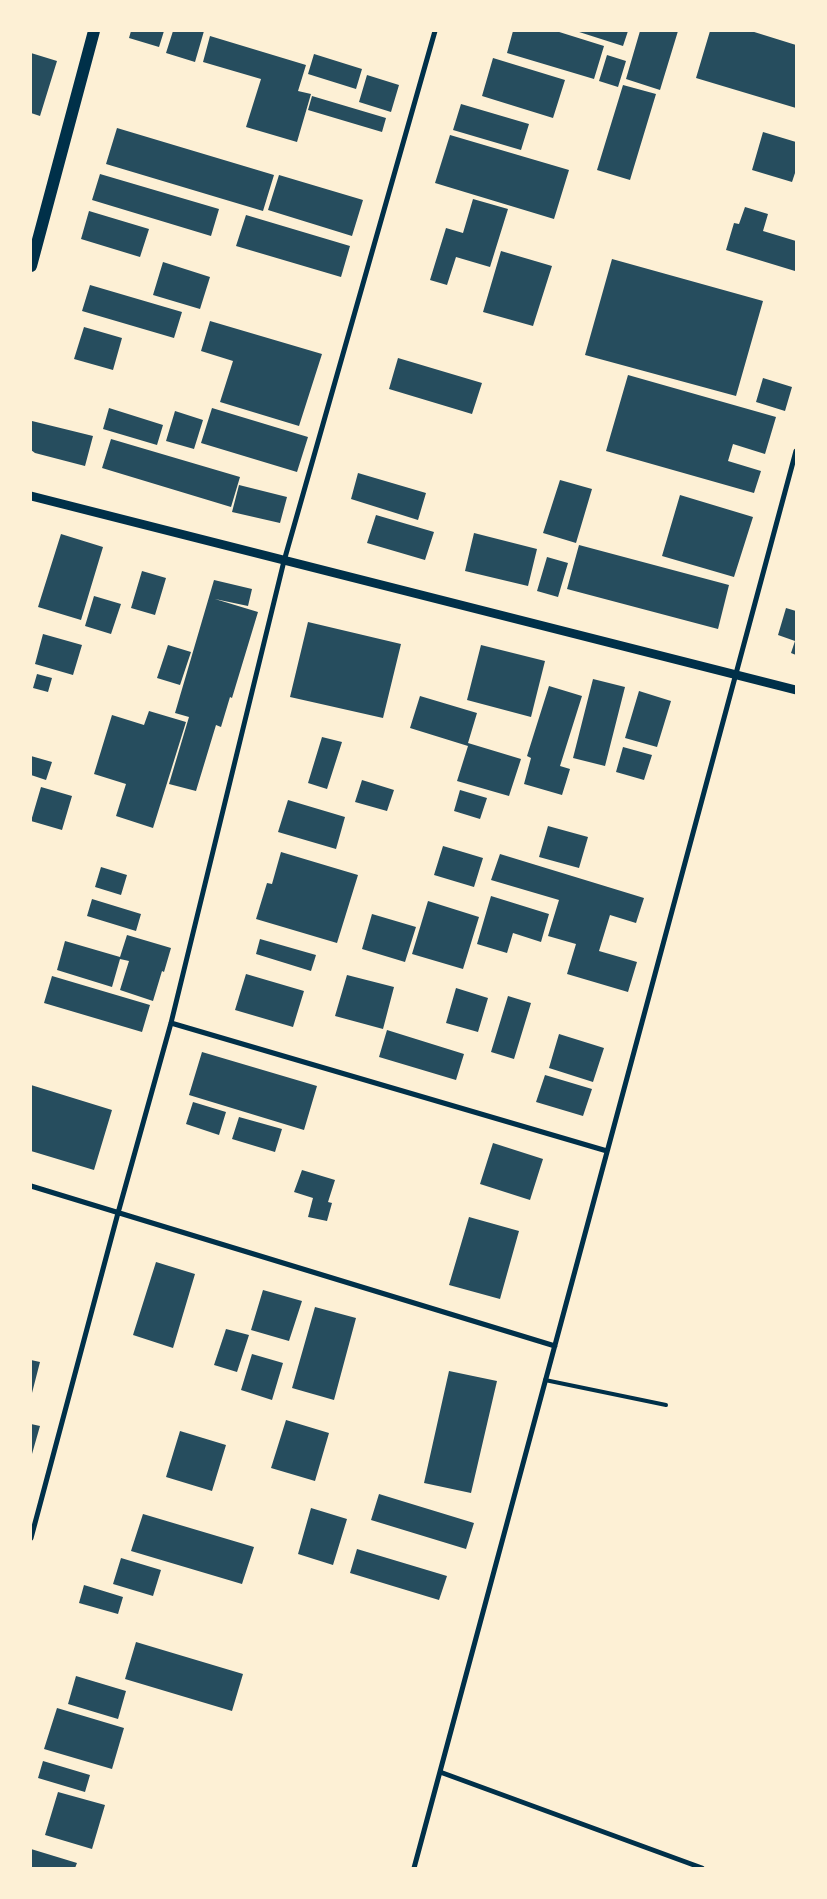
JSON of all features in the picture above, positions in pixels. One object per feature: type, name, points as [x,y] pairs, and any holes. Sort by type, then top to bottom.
[{"type":"main road","points":[[31,266],[94,31]]},
{"type":"street","points":[[31,1538],[118,1212],[171,1023],[284,561],[435,31]]},
{"type":"street","points":[[414,1868],[796,451]]},
{"type":"street","points":[[31,496],[796,690]]},
{"type":"street","points":[[171,1023],[607,1151]]},
{"type":"street","points":[[31,1186],[555,1346]]},
{"type":"street","points":[[440,1772],[702,1868]]},
{"type":"lane","points":[[545,1380],[666,1405]]},
{"type":"building","points":[[131,31],[164,31],[159,47],[129,38]]},
{"type":"building","points":[[173,31],[204,31],[195,62],[166,53]]},
{"type":"building","points":[[513,31],[556,31],[604,46],[594,79],[507,53]]},
{"type":"building","points":[[576,31],[628,31],[623,46]]},
{"type":"building","points":[[640,31],[678,31],[660,90],[626,79]]},
{"type":"building","points":[[710,31],[751,31],[796,45],[796,108],[696,78]]},
{"type":"building","points":[[210,36],[306,65],[298,91],[311,94],[297,142],[246,127],[261,79],[203,62]]},
{"type":"building","points":[[31,53],[57,61],[40,116],[31,113]]},
{"type":"building","points":[[314,54],[362,69],[356,89],[308,74]]},
{"type":"building","points":[[607,55],[626,61],[618,87],[599,81]]},
{"type":"building","points":[[493,58],[565,80],[553,118],[482,96]]},
{"type":"building","points":[[367,75],[399,85],[391,112],[359,102]]},
{"type":"building","points":[[623,85],[656,94],[630,180],[597,170]]},
{"type":"building","points":[[312,96],[386,118],[382,132],[308,110]]},
{"type":"building","points":[[461,104],[529,124],[521,150],[453,130]]},
{"type":"building","points":[[117,128],[274,175],[263,211],[106,164]]},
{"type":"building","points":[[763,132],[796,142],[796,170],[792,182],[752,170]]},
{"type":"building","points":[[450,135],[569,170],[554,219],[435,183]]},
{"type":"building","points":[[100,174],[219,209],[211,236],[92,200]]},
{"type":"building","points":[[279,175],[363,200],[352,236],[268,210]]},
{"type":"building","points":[[473,199],[508,209],[490,267],[456,257],[447,285],[430,280],[446,228],[463,233]]},
{"type":"building","points":[[745,207],[768,214],[763,231],[796,241],[795,271],[726,250],[734,223],[739,224]]},
{"type":"building","points":[[89,211],[149,229],[140,257],[81,239]]},
{"type":"building","points":[[246,215],[350,246],[341,277],[236,246]]},
{"type":"building","points":[[501,251],[552,266],[533,326],[483,312]]},
{"type":"building","points":[[612,259],[763,301],[736,396],[585,355]]},
{"type":"building","points":[[163,262],[210,277],[200,309],[153,295]]},
{"type":"building","points":[[90,285],[182,312],[174,338],[82,311]]},
{"type":"building","points":[[210,321],[322,354],[299,426],[220,402],[233,361],[201,351]]},
{"type":"building","points":[[84,327],[122,338],[113,370],[74,359]]},
{"type":"building","points":[[398,358],[482,383],[472,414],[389,389]]},
{"type":"building","points":[[628,375],[776,417],[765,454],[733,444],[728,461],[761,471],[754,493],[606,451]]},
{"type":"building","points":[[763,378],[792,387],[785,411],[756,402]]},
{"type":"building","points":[[109,408],[163,425],[157,445],[103,429]]},
{"type":"building","points":[[212,408],[308,437],[297,472],[201,443]]},
{"type":"building","points":[[175,411],[203,420],[194,449],[166,441]]},
{"type":"building","points":[[32,421],[93,436],[85,466],[35,453],[31,450]]},
{"type":"building","points":[[111,439],[240,477],[231,507],[102,468]]},
{"type":"building","points":[[358,473],[426,493],[418,520],[351,499]]},
{"type":"building","points":[[560,480],[592,489],[576,543],[543,533]]},
{"type":"building","points":[[239,485],[287,497],[280,523],[232,512]]},
{"type":"building","points":[[680,495],[753,517],[734,577],[662,556]]},
{"type":"building","points":[[376,515],[434,532],[425,560],[367,543]]},
{"type":"building","points":[[474,533],[537,549],[528,586],[465,571]]},
{"type":"building","points":[[61,534],[103,547],[81,620],[38,607]]},
{"type":"building","points":[[579,545],[729,585],[718,629],[567,589]]},
{"type":"building","points":[[547,557],[568,563],[558,597],[537,591]]},
{"type":"building","points":[[142,571],[166,578],[155,615],[131,608]]},
{"type":"building","points":[[214,580],[252,589],[248,606],[215,599],[258,612],[232,698],[230,697],[221,727],[216,725],[196,791],[169,784],[189,717],[175,713]]},
{"type":"building","points":[[94,596],[121,604],[111,634],[85,626]]},
{"type":"building","points":[[786,608],[796,611],[796,655],[791,653],[795,641],[778,635]]},
{"type":"building","points":[[308,622],[401,644],[383,718],[290,697]]},
{"type":"building","points":[[43,634],[82,645],[73,675],[35,664]]},
{"type":"building","points":[[168,645],[191,652],[180,685],[157,678]]},
{"type":"building","points":[[481,645],[545,661],[531,717],[467,700]]},
{"type":"building","points":[[37,674],[52,678],[48,692],[33,688]]},
{"type":"building","points":[[593,679],[625,687],[605,766],[573,758]]},
{"type":"building","points":[[549,686],[582,696],[560,766],[570,769],[562,795],[524,784],[531,758],[527,756]]},
{"type":"building","points":[[639,691],[671,701],[657,747],[625,738]]},
{"type":"building","points":[[420,696],[477,713],[468,743],[521,759],[509,796],[457,781],[468,746],[410,728]]},
{"type":"building","points":[[149,711],[186,722],[153,828],[116,816],[126,784],[94,774],[112,715],[144,725]]},
{"type":"building","points":[[322,737],[342,742],[327,789],[308,783]]},
{"type":"building","points":[[623,747],[652,755],[644,780],[616,772]]},
{"type":"building","points":[[31,756],[52,762],[46,780],[31,775]]},
{"type":"building","points":[[362,780],[394,790],[387,811],[355,802]]},
{"type":"building","points":[[41,787],[72,796],[62,830],[31,821]]},
{"type":"building","points":[[460,790],[487,798],[480,819],[454,811]]},
{"type":"building","points":[[288,800],[345,817],[336,849],[278,832]]},
{"type":"building","points":[[548,826],[588,837],[579,868],[539,857]]},
{"type":"building","points":[[443,846],[483,858],[474,887],[434,875]]},
{"type":"building","points":[[281,852],[358,875],[337,943],[256,919],[267,883],[272,884]]},
{"type":"building","points":[[500,854],[644,898],[636,923],[610,915],[599,951],[637,962],[628,992],[567,974],[576,944],[548,936],[559,900],[491,880]]},
{"type":"building","points":[[101,867],[127,875],[121,895],[95,887]]},
{"type":"building","points":[[491,896],[549,914],[541,942],[513,933],[507,953],[477,944]]},
{"type":"building","points":[[92,899],[141,914],[136,931],[87,916]]},
{"type":"building","points":[[428,901],[479,917],[463,969],[412,954]]},
{"type":"building","points":[[372,914],[416,927],[405,962],[362,949]]},
{"type":"building","points":[[127,935],[171,948],[153,1001],[120,990],[129,961],[120,959],[112,987],[57,970],[65,941],[120,957]]},
{"type":"building","points":[[260,939],[316,955],[311,971],[256,954]]},
{"type":"building","points":[[246,974],[304,991],[293,1027],[235,1010]]},
{"type":"building","points":[[347,975],[394,987],[383,1029],[335,1016]]},
{"type":"building","points":[[52,976],[150,1005],[142,1032],[44,1003]]},
{"type":"building","points":[[456,988],[488,998],[478,1032],[446,1023]]},
{"type":"building","points":[[508,996],[531,1003],[514,1059],[491,1052]]},
{"type":"building","points":[[387,1030],[464,1054],[456,1080],[379,1057]]},
{"type":"building","points":[[559,1034],[604,1048],[593,1082],[549,1068]]},
{"type":"building","points":[[202,1052],[317,1086],[304,1130],[189,1095]]},
{"type":"building","points":[[545,1075],[592,1089],[583,1116],[536,1102]]},
{"type":"building","points":[[31,1085],[112,1110],[94,1170],[31,1151]]},
{"type":"building","points":[[193,1102],[226,1112],[219,1135],[186,1124]]},
{"type":"building","points":[[239,1117],[282,1129],[275,1152],[232,1139]]},
{"type":"building","points":[[493,1143],[543,1159],[530,1200],[480,1184]]},
{"type":"building","points":[[302,1170],[335,1180],[328,1202],[332,1203],[327,1221],[308,1217],[313,1198],[294,1192]]},
{"type":"building","points":[[469,1217],[519,1231],[500,1299],[449,1285]]},
{"type":"building","points":[[156,1262],[195,1274],[173,1348],[133,1335]]},
{"type":"building","points":[[263,1290],[302,1301],[289,1341],[251,1330]]},
{"type":"building","points":[[315,1307],[356,1318],[334,1400],[292,1388]]},
{"type":"building","points":[[226,1329],[249,1335],[237,1372],[214,1365]]},
{"type":"building","points":[[252,1354],[283,1363],[272,1400],[241,1390]]},
{"type":"building","points":[[31,1360],[40,1362],[32,1393],[31,1393]]},
{"type":"building","points":[[449,1371],[497,1381],[471,1493],[424,1483]]},
{"type":"building","points":[[286,1420],[329,1433],[315,1481],[271,1468]]},
{"type":"building","points":[[31,1424],[40,1426],[32,1454],[31,1454]]},
{"type":"building","points":[[180,1431],[226,1445],[212,1491],[166,1477]]},
{"type":"building","points":[[379,1494],[474,1523],[466,1549],[371,1520]]},
{"type":"building","points":[[311,1508],[347,1519],[333,1565],[298,1554]]},
{"type":"building","points":[[143,1514],[254,1547],[242,1584],[131,1551]]},
{"type":"building","points":[[357,1549],[447,1576],[439,1600],[350,1573]]},
{"type":"building","points":[[121,1558],[161,1570],[153,1596],[113,1584]]},
{"type":"building","points":[[84,1585],[123,1597],[118,1614],[79,1603]]},
{"type":"building","points":[[136,1642],[243,1674],[232,1711],[125,1679]]},
{"type":"building","points":[[76,1676],[126,1691],[118,1719],[68,1704]]},
{"type":"building","points":[[57,1708],[124,1728],[112,1769],[44,1749]]},
{"type":"building","points":[[43,1761],[90,1775],[85,1792],[38,1778]]},
{"type":"building","points":[[58,1792],[105,1805],[92,1849],[45,1835]]},
{"type":"building","points":[[31,1849],[77,1863],[75,1868],[31,1868]]}]
